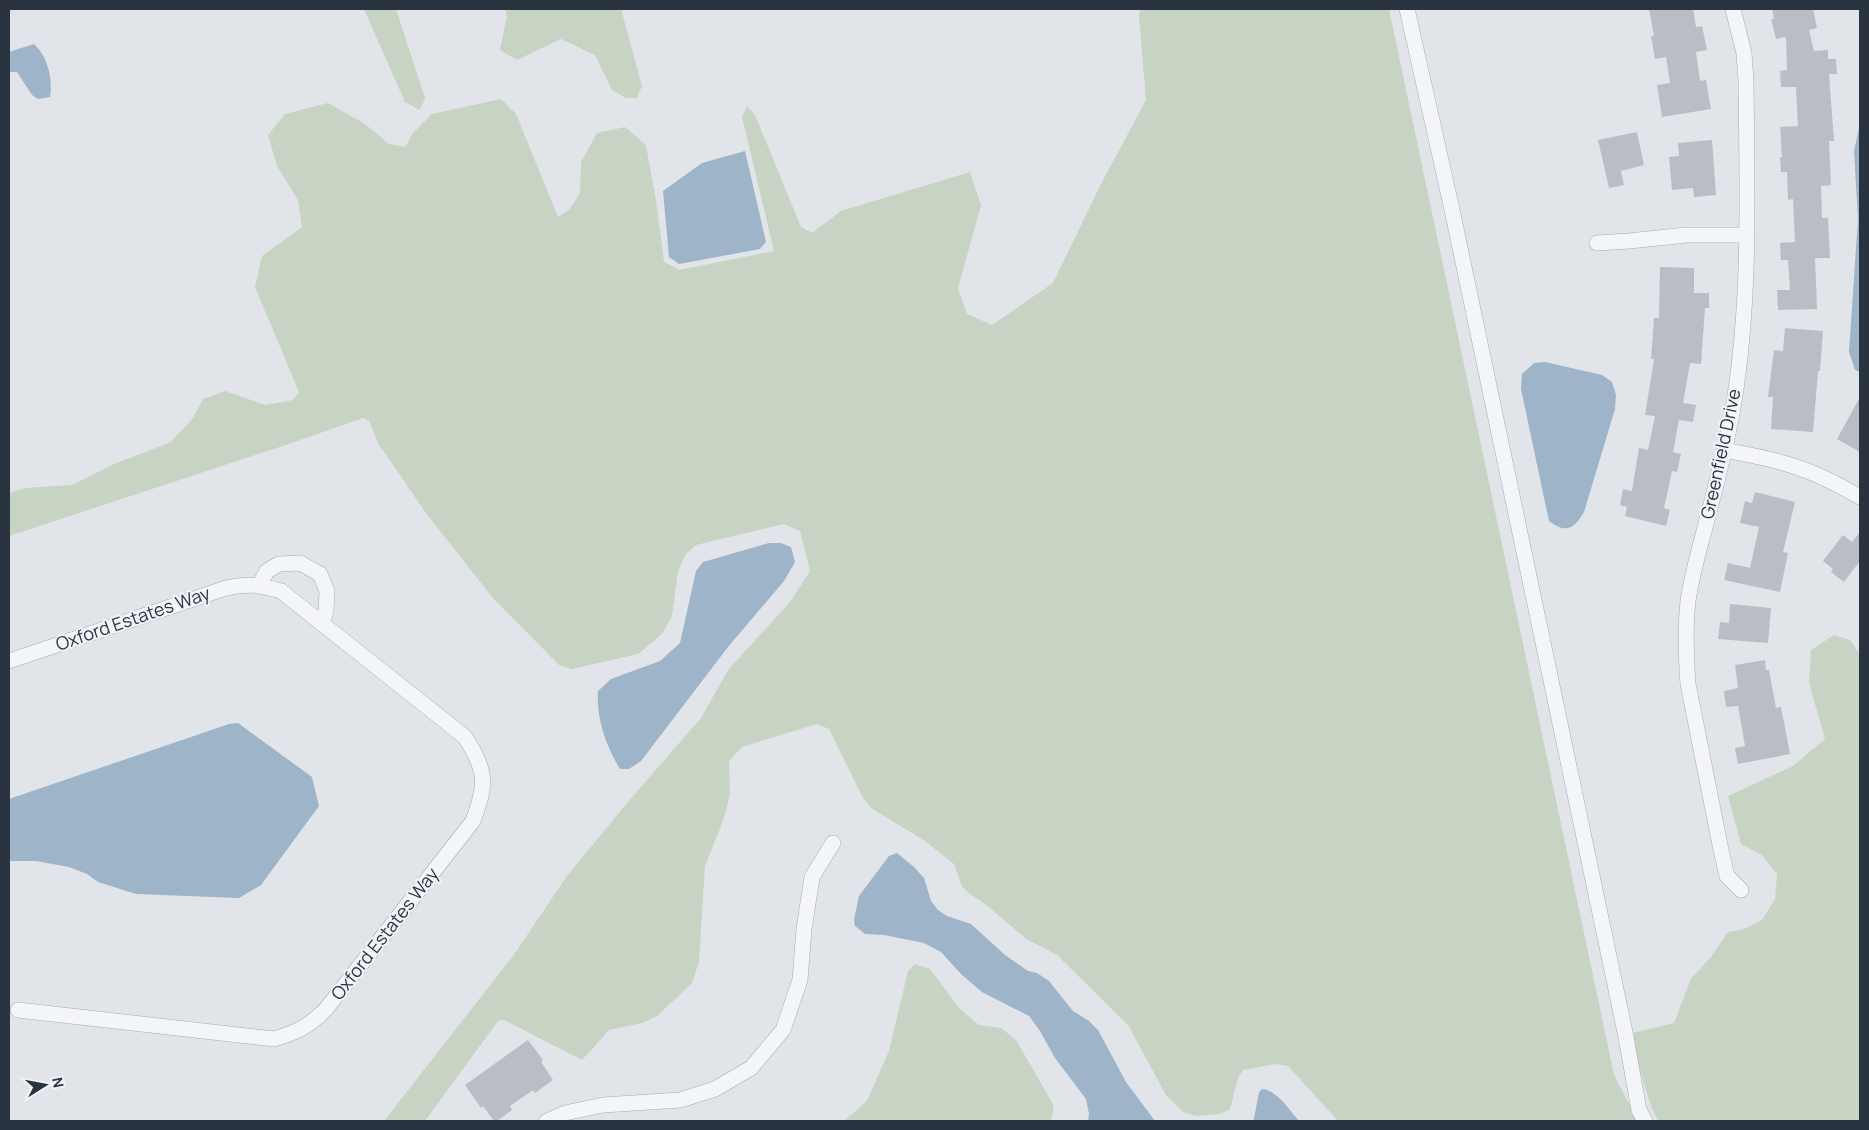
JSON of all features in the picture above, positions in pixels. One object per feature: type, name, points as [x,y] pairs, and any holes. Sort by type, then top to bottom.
[{"type":"street","points":[[1407,9],[1454,215],[1624,1027],[1639,1110],[1644,1121]]},
{"type":"street","name":"Greenfield Drive","points":[[1733,9],[1744,53],[1746,81],[1747,235],[1742,346],[1725,450],[1696,559],[1688,600],[1686,656],[1688,684],[1720,850],[1727,876],[1741,890]]},
{"type":"street","points":[[1597,243],[1687,235],[1747,235]]},
{"type":"street","points":[[1725,450],[1766,458],[1793,466],[1832,481],[1860,497]]},
{"type":"street","points":[[259,585],[266,571],[279,564],[300,563],[320,574],[327,591],[326,611],[322,624]]},
{"type":"street","name":"Oxford Estates Way","points":[[9,661],[226,588],[242,584],[259,585],[281,591],[465,737],[479,759],[483,777],[481,799],[473,821],[326,1009],[312,1023],[294,1034],[274,1039],[18,1010]]},
{"type":"street","points":[[547,1121],[565,1112],[603,1104],[680,1100],[715,1089],[751,1068],[783,1030],[800,980],[804,929],[812,877],[833,844]]},
{"type":"green space","points":[[364,9],[396,9],[425,98],[420,110],[405,102]]},
{"type":"green space","points":[[505,9],[621,9],[642,86],[637,98],[626,98],[612,90],[595,55],[561,39],[517,60],[500,50],[507,16]]},
{"type":"green space","points":[[1140,9],[1389,9],[1614,1075],[1638,1121],[1338,1121],[1288,1066],[1275,1064],[1243,1070],[1236,1084],[1230,1109],[1220,1114],[1196,1116],[1183,1112],[1166,1095],[1128,1025],[1057,955],[1025,938],[985,904],[966,891],[962,886],[954,864],[925,841],[871,808],[863,798],[829,729],[817,724],[742,747],[729,761],[730,794],[724,818],[705,866],[699,962],[692,983],[657,1016],[642,1023],[609,1030],[582,1060],[504,1020],[498,1021],[425,1121],[384,1121],[513,956],[567,876],[701,718],[728,670],[790,602],[810,571],[800,531],[784,524],[696,545],[685,555],[678,571],[672,616],[662,634],[638,654],[572,669],[559,665],[492,597],[426,513],[378,443],[369,421],[363,418],[9,536],[9,493],[25,488],[72,485],[112,465],[171,442],[193,418],[203,399],[225,391],[265,405],[293,400],[299,392],[255,287],[262,256],[302,227],[298,200],[277,166],[268,135],[285,114],[328,103],[365,124],[389,144],[406,147],[412,134],[432,114],[501,99],[516,114],[558,217],[569,210],[580,193],[581,162],[597,133],[625,127],[646,145],[664,262],[679,270],[774,251],[742,117],[747,106],[755,115],[801,227],[812,233],[841,211],[970,172],[981,205],[958,288],[967,314],[992,325],[1053,283],[1101,184],[1146,100]]},
{"type":"green space","points":[[1834,635],[1850,640],[1860,655],[1860,1121],[1658,1121],[1651,1106],[1629,1034],[1674,1023],[1691,979],[1711,957],[1728,932],[1744,929],[1762,920],[1775,899],[1777,874],[1762,855],[1741,844],[1728,796],[1793,766],[1825,739],[1809,683],[1811,650]]},
{"type":"green space","points":[[915,964],[930,969],[960,1009],[979,1025],[1001,1028],[1016,1040],[1054,1106],[1051,1121],[844,1121],[867,1101],[889,1051],[908,971]]},
{"type":"water","points":[[34,44],[46,62],[51,83],[50,97],[38,99],[32,95],[17,72],[9,72],[9,52]]},
{"type":"water","points":[[1860,124],[1860,372],[1855,370],[1849,352],[1858,219],[1854,151]]},
{"type":"water","points":[[745,151],[766,242],[760,249],[679,264],[669,257],[663,191],[702,163]]},
{"type":"water","points":[[1545,362],[1602,375],[1612,382],[1616,395],[1615,409],[1584,512],[1577,522],[1569,528],[1560,527],[1549,521],[1521,389],[1522,374],[1534,363]]},
{"type":"water","points":[[769,543],[781,543],[791,547],[795,562],[784,581],[728,647],[641,761],[629,769],[620,769],[610,751],[600,721],[598,691],[611,679],[660,661],[680,643],[696,571],[703,562]]},
{"type":"water","points":[[238,723],[312,777],[319,806],[261,885],[239,898],[136,894],[98,882],[87,874],[69,867],[36,861],[9,861],[9,799],[229,724]]},
{"type":"water","points":[[897,853],[924,878],[931,901],[938,910],[947,916],[971,924],[1005,955],[1028,971],[1037,973],[1049,981],[1073,1011],[1089,1021],[1098,1030],[1126,1082],[1155,1121],[1088,1121],[1089,1114],[1086,1099],[1055,1058],[1029,1016],[982,992],[961,974],[941,952],[924,943],[884,935],[865,934],[855,926],[854,920],[859,896],[889,856]]},
{"type":"water","points":[[1262,1089],[1268,1090],[1278,1097],[1299,1121],[1251,1121],[1254,1119],[1259,1092]]},
{"type":"building","points":[[1649,9],[1693,9],[1696,27],[1702,26],[1707,50],[1696,52],[1700,81],[1706,80],[1711,109],[1662,117],[1657,85],[1670,83],[1666,57],[1655,59],[1651,36],[1654,36]]},
{"type":"building","points":[[1772,9],[1813,9],[1817,28],[1809,30],[1814,51],[1828,50],[1828,59],[1836,59],[1837,74],[1829,74],[1834,141],[1829,141],[1831,185],[1821,186],[1822,218],[1828,218],[1830,258],[1815,258],[1817,309],[1778,310],[1777,290],[1790,290],[1788,260],[1781,260],[1780,243],[1795,242],[1793,199],[1788,200],[1787,172],[1781,172],[1780,127],[1798,126],[1796,87],[1781,87],[1780,71],[1787,70],[1786,37],[1776,39],[1771,19],[1774,19]]},
{"type":"building","points":[[1637,132],[1644,165],[1621,171],[1624,185],[1609,188],[1598,140]]},
{"type":"building","points":[[1712,140],[1716,195],[1694,197],[1693,188],[1672,190],[1669,157],[1679,156],[1678,143]]},
{"type":"building","points":[[1660,267],[1694,268],[1694,293],[1709,293],[1709,308],[1705,308],[1701,364],[1690,363],[1683,403],[1696,405],[1693,422],[1679,420],[1673,452],[1681,454],[1677,472],[1672,471],[1664,508],[1670,510],[1666,526],[1625,516],[1627,507],[1620,505],[1623,489],[1632,491],[1639,448],[1648,450],[1655,416],[1645,415],[1654,359],[1651,359],[1654,318],[1659,318]]},
{"type":"building","points":[[1785,328],[1823,331],[1813,432],[1771,429],[1773,397],[1768,397],[1774,350],[1783,351]]},
{"type":"building","points":[[1860,397],[1860,452],[1837,439]]},
{"type":"building","points":[[1755,492],[1795,502],[1783,552],[1788,553],[1780,592],[1724,580],[1728,563],[1750,568],[1759,527],[1740,523],[1745,501],[1752,503]]},
{"type":"building","points":[[1860,532],[1860,561],[1844,582],[1831,572],[1833,569],[1823,561],[1843,535],[1852,542]]},
{"type":"building","points":[[1730,604],[1771,608],[1768,643],[1718,639],[1720,622],[1729,623]]},
{"type":"building","points":[[1765,660],[1766,670],[1769,670],[1776,708],[1781,707],[1790,754],[1738,764],[1735,748],[1745,746],[1738,706],[1726,707],[1724,691],[1738,688],[1735,665]]},
{"type":"building","points":[[528,1040],[543,1060],[541,1062],[553,1080],[535,1093],[533,1090],[510,1106],[512,1110],[497,1121],[494,1121],[483,1106],[481,1108],[465,1085]]}]
